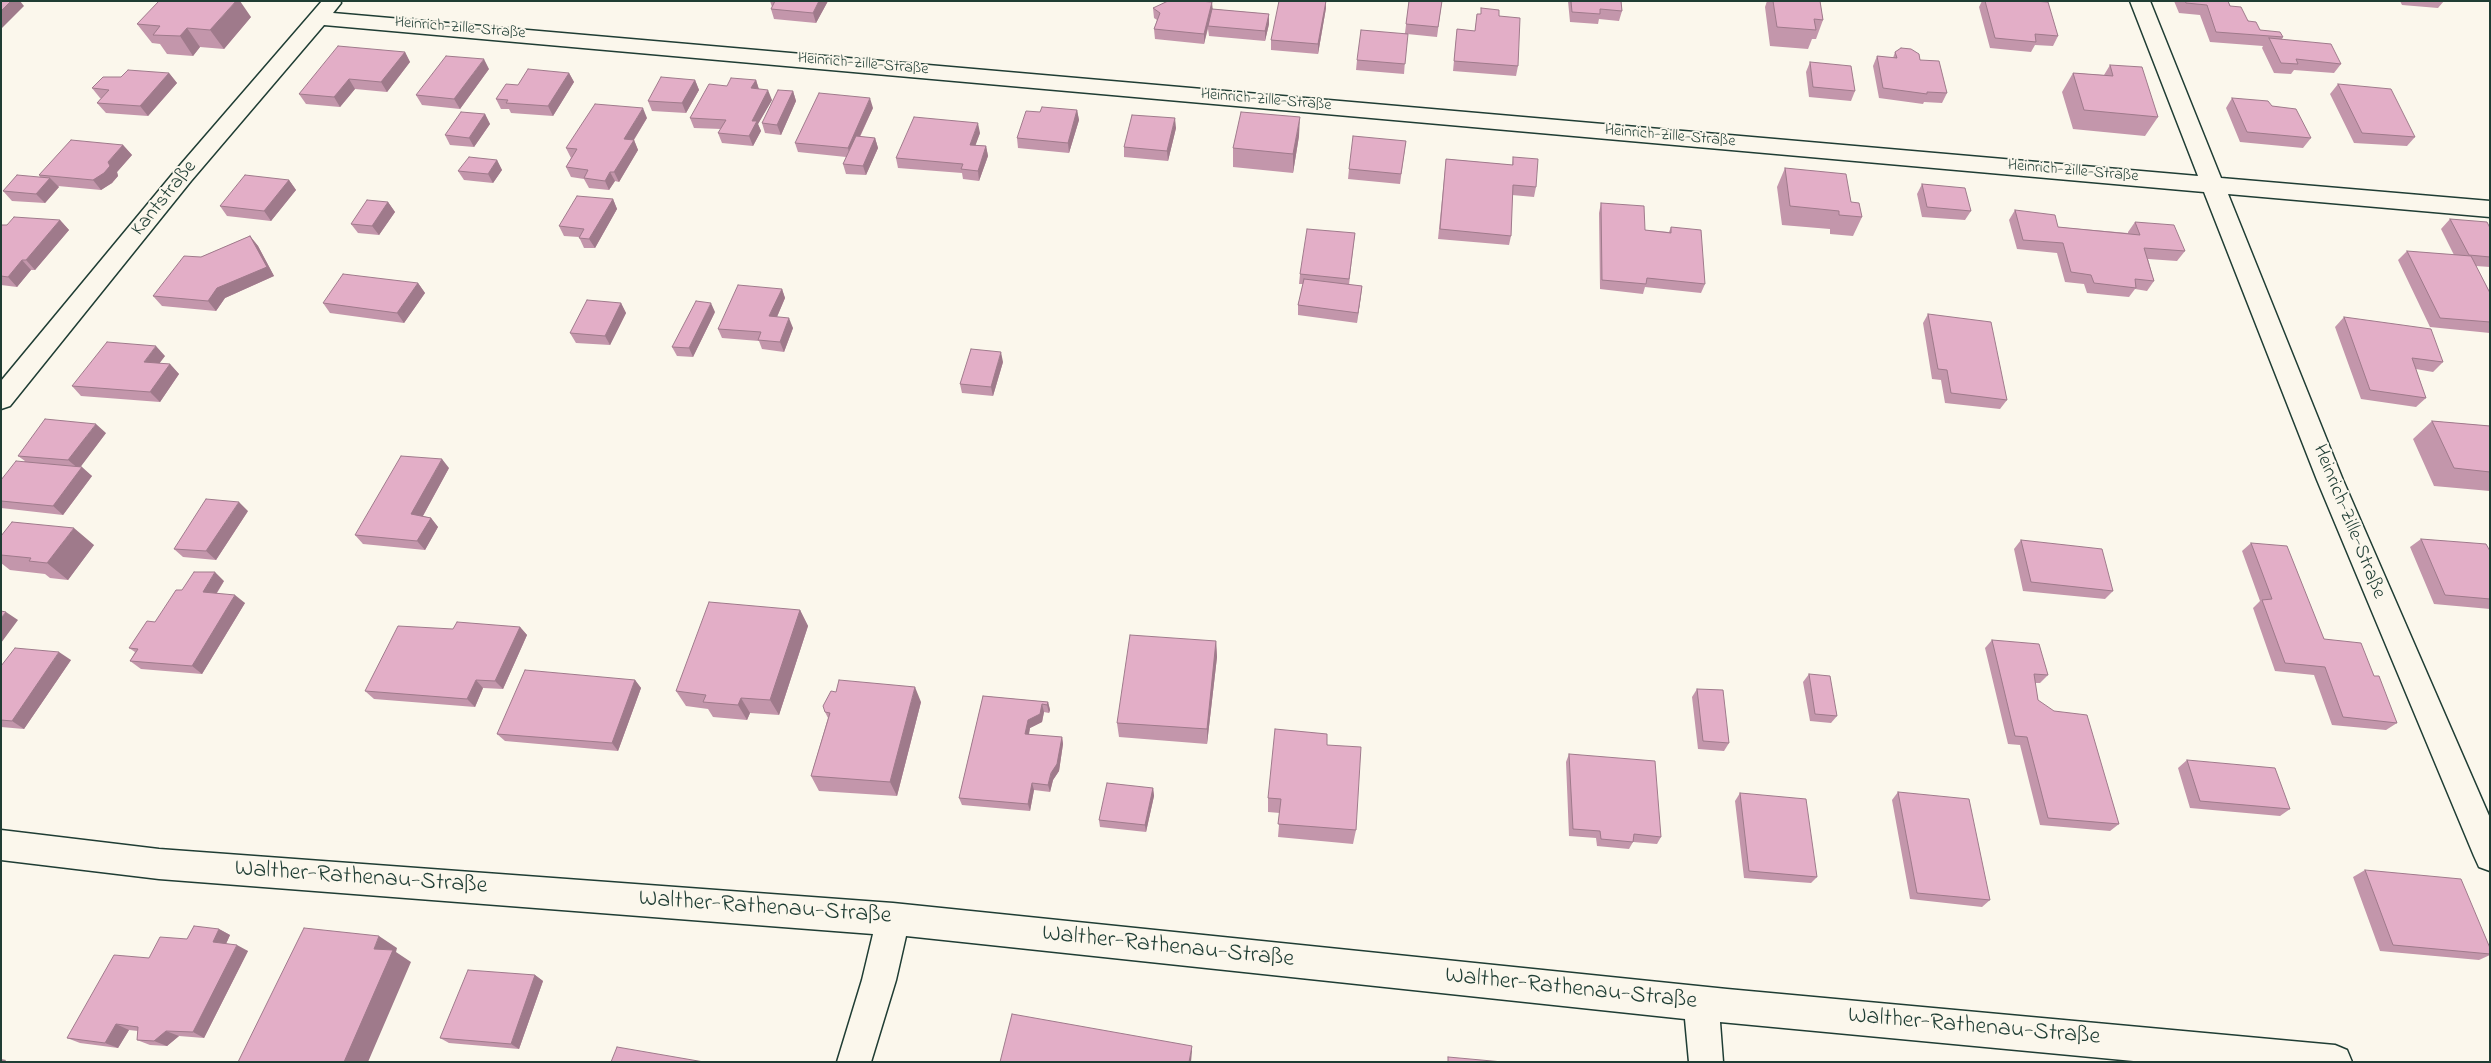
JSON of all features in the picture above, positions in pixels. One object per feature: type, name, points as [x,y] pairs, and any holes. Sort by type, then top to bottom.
[{"type":"street","name":"Heinrich-Zille-Straße","points":[[2140,1],[2330,480],[2490,856]]},
{"type":"street","name":"Heinrich-Zille-Straße","points":[[326,9],[2490,209]]},
{"type":"street","name":"Kantstraße","points":[[1,399],[183,176],[326,9]]},
{"type":"street","name":"Walther-Rathenau-Straße","points":[[1,845],[158,864],[893,919],[1702,1003],[2335,1062]]},
{"type":"street","points":[[854,1062],[879,980],[893,919]]},
{"type":"street","points":[[1702,1003],[1706,1062]]},
{"type":"building","points":[[1,1],[11,1],[1,11]]},
{"type":"building","points":[[159,1],[236,1],[210,30],[187,28],[180,36],[153,35],[160,26],[137,24]]},
{"type":"building","points":[[775,1],[819,1],[813,13],[771,9]]},
{"type":"building","points":[[1168,1],[1212,2],[1204,34],[1154,29],[1160,13],[1153,8]]},
{"type":"building","points":[[1279,1],[1326,1],[1318,44],[1271,40]]},
{"type":"building","points":[[1409,1],[1442,1],[1438,27],[1406,24]]},
{"type":"building","points":[[1571,1],[1621,1],[1622,11],[1600,9],[1600,14],[1572,12]]},
{"type":"building","points":[[1773,1],[1820,1],[1823,20],[1814,19],[1816,30],[1777,27]]},
{"type":"building","points":[[1985,1],[2048,2],[2058,36],[2035,34],[2036,42],[1995,38]]},
{"type":"building","points":[[2185,1],[2228,1],[2230,6],[2241,7],[2248,21],[2256,22],[2260,30],[2280,32],[2283,37],[2216,32],[2207,5],[2186,3]]},
{"type":"building","points":[[1481,8],[1499,10],[1499,16],[1520,18],[1518,66],[1454,61],[1457,29],[1475,31],[1477,14],[1481,14]]},
{"type":"building","points":[[1212,9],[1269,14],[1265,31],[1208,26]]},
{"type":"building","points":[[1361,30],[1408,34],[1405,64],[1357,60]]},
{"type":"building","points":[[2269,38],[2331,44],[2341,64],[2296,59],[2298,64],[2281,63]]},
{"type":"building","points":[[338,46],[405,52],[381,82],[349,79],[334,97],[299,94]]},
{"type":"building","points":[[1901,48],[1911,49],[1919,54],[1920,60],[1939,61],[1947,93],[1927,92],[1927,94],[1883,88],[1877,56],[1897,58],[1895,52]]},
{"type":"building","points":[[446,56],[484,59],[454,99],[416,95]]},
{"type":"building","points":[[1810,62],[1851,66],[1855,91],[1813,87]]},
{"type":"building","points":[[2110,65],[2142,67],[2158,117],[2084,110],[2073,73],[2113,76]]},
{"type":"building","points":[[528,69],[569,73],[548,106],[506,103],[508,100],[496,99],[506,84],[518,85]]},
{"type":"building","points":[[128,70],[169,73],[140,106],[97,103],[109,90],[92,88],[103,77],[121,77]]},
{"type":"building","points":[[661,77],[695,80],[682,103],[648,101]]},
{"type":"building","points":[[731,78],[756,80],[751,88],[768,90],[752,121],[757,121],[749,136],[718,133],[726,120],[690,118],[709,84],[727,86]]},
{"type":"building","points":[[2338,84],[2391,89],[2415,137],[2362,133]]},
{"type":"building","points":[[778,90],[793,91],[777,125],[762,123]]},
{"type":"building","points":[[819,93],[870,98],[848,148],[795,143]]},
{"type":"building","points":[[2232,98],[2268,101],[2272,106],[2296,109],[2311,138],[2247,132]]},
{"type":"building","points":[[595,104],[643,108],[624,139],[634,140],[614,172],[610,172],[605,181],[584,178],[588,170],[566,167],[577,149],[566,148]]},
{"type":"building","points":[[1042,107],[1077,110],[1068,143],[1017,138],[1026,111],[1040,112]]},
{"type":"building","points":[[461,112],[485,114],[469,138],[445,135]]},
{"type":"building","points":[[1241,112],[1300,117],[1293,154],[1233,148]]},
{"type":"building","points":[[1132,115],[1175,118],[1167,151],[1124,147]]},
{"type":"building","points":[[914,117],[978,123],[970,145],[986,146],[978,171],[961,169],[963,164],[896,158]]},
{"type":"building","points":[[856,136],[875,138],[863,166],[843,164]]},
{"type":"building","points":[[1353,136],[1406,141],[1401,174],[1349,169]]},
{"type":"building","points":[[71,140],[123,145],[108,162],[110,166],[104,173],[93,180],[39,175]]},
{"type":"building","points":[[469,157],[497,160],[488,174],[458,171]]},
{"type":"building","points":[[1513,157],[1538,159],[1536,187],[1513,185],[1511,236],[1440,229],[1446,159],[1513,165]]},
{"type":"building","points":[[1785,168],[1846,174],[1851,202],[1859,203],[1862,217],[1839,215],[1839,211],[1790,206]]},
{"type":"building","points":[[17,175],[50,178],[36,194],[3,191]]},
{"type":"building","points":[[245,175],[289,180],[264,211],[220,206]]},
{"type":"building","points":[[1922,184],[1965,188],[1971,211],[1927,207]]},
{"type":"building","points":[[577,196],[613,199],[589,239],[579,238],[584,229],[559,226]]},
{"type":"building","points":[[367,200],[388,202],[372,226],[351,224]]},
{"type":"building","points":[[1601,203],[1644,206],[1645,230],[1671,233],[1671,227],[1701,230],[1705,284],[1647,278],[1646,284],[1602,280]]},
{"type":"building","points":[[2015,210],[2055,215],[2058,227],[2140,235],[2135,222],[2174,225],[2185,251],[2144,248],[2154,281],[2135,279],[2136,288],[2094,283],[2091,275],[2071,272],[2063,243],[2023,240]]},
{"type":"building","points":[[14,217],[60,220],[26,260],[22,260],[8,277],[1,276],[1,225],[7,225]]},
{"type":"building","points":[[2450,219],[2487,222],[2490,228],[2490,257],[2469,255]]},
{"type":"building","points":[[1307,229],[1355,233],[1349,279],[1300,274]]},
{"type":"building","points":[[250,236],[267,267],[217,288],[208,301],[153,296],[184,256],[201,257]]},
{"type":"building","points":[[2407,251],[2471,256],[2490,293],[2490,322],[2440,318]]},
{"type":"building","points":[[343,274],[418,283],[397,313],[323,303]]},
{"type":"building","points":[[1304,279],[1362,286],[1358,313],[1298,305]]},
{"type":"building","points":[[738,285],[782,289],[769,316],[789,318],[780,342],[758,340],[761,332],[718,329]]},
{"type":"building","points":[[587,300],[621,303],[605,336],[570,333]]},
{"type":"building","points":[[696,301],[711,303],[689,348],[672,347]]},
{"type":"building","points":[[1928,314],[1991,322],[2007,400],[1951,393],[1947,370],[1938,369]]},
{"type":"building","points":[[2344,317],[2431,329],[2443,362],[2412,358],[2426,398],[2370,390]]},
{"type":"building","points":[[107,342],[156,346],[144,362],[170,364],[150,392],[72,386]]},
{"type":"building","points":[[971,349],[1001,352],[991,387],[960,384]]},
{"type":"building","points":[[45,419],[96,424],[68,460],[18,456]]},
{"type":"building","points":[[2432,421],[2490,426],[2490,472],[2454,468]]},
{"type":"building","points":[[401,456],[442,459],[411,514],[431,518],[417,541],[355,535]]},
{"type":"building","points":[[16,461],[82,467],[53,506],[1,501],[1,480]]},
{"type":"building","points":[[206,499],[239,502],[206,551],[174,549]]},
{"type":"building","points":[[12,522],[74,528],[47,563],[29,561],[31,558],[1,555],[1,536]]},
{"type":"building","points":[[2421,539],[2486,544],[2490,551],[2490,599],[2445,595]]},
{"type":"building","points":[[2021,540],[2102,549],[2113,591],[2031,582]]},
{"type":"building","points":[[2251,543],[2287,546],[2324,639],[2361,643],[2374,676],[2379,676],[2397,723],[2343,717],[2325,667],[2285,663],[2262,600],[2272,599]]},
{"type":"building","points":[[194,572],[215,572],[203,592],[235,595],[192,666],[130,661],[138,649],[129,648],[147,621],[155,622],[176,590],[182,590]]},
{"type":"building","points":[[709,602],[800,610],[770,700],[741,698],[738,705],[703,702],[706,695],[676,691]]},
{"type":"building","points":[[1,611],[6,612],[1,618]]},
{"type":"building","points":[[457,622],[520,627],[495,681],[476,680],[467,699],[365,691],[398,626],[453,629]]},
{"type":"building","points":[[1130,635],[1216,641],[1207,729],[1117,723]]},
{"type":"building","points":[[1992,640],[2039,644],[2048,675],[2034,674],[2038,700],[2054,711],[2087,715],[2119,824],[2048,818],[2027,737],[2015,736]]},
{"type":"building","points":[[15,648],[59,652],[12,721],[1,720],[1,666]]},
{"type":"building","points":[[525,670],[635,680],[612,743],[497,734]]},
{"type":"building","points":[[1809,674],[1830,676],[1837,716],[1815,714]]},
{"type":"building","points":[[839,680],[915,687],[890,782],[811,776],[830,713],[825,712],[823,706],[831,691],[836,692]]},
{"type":"building","points":[[1697,689],[1723,690],[1729,743],[1703,741]]},
{"type":"building","points":[[983,696],[1048,702],[1047,705],[1042,704],[1040,714],[1028,720],[1025,734],[1062,737],[1057,764],[1051,773],[1048,785],[1032,783],[1028,804],[959,798]]},
{"type":"building","points":[[1275,729],[1327,734],[1327,745],[1361,747],[1356,830],[1278,824],[1281,799],[1268,798]]},
{"type":"building","points":[[1569,754],[1655,761],[1661,837],[1634,834],[1633,842],[1601,839],[1600,831],[1573,829]]},
{"type":"building","points":[[2187,760],[2275,768],[2290,809],[2200,801]]},
{"type":"building","points":[[1107,783],[1153,788],[1145,825],[1099,820]]},
{"type":"building","points":[[1898,792],[1969,799],[1990,900],[1917,893]]},
{"type":"building","points":[[1740,793],[1806,799],[1817,877],[1749,871]]},
{"type":"building","points":[[2365,870],[2461,879],[2490,948],[2490,954],[2393,945]]},
{"type":"building","points":[[194,926],[219,929],[213,942],[237,945],[193,1032],[166,1031],[154,1041],[137,1040],[138,1027],[116,1024],[105,1043],[67,1038],[114,955],[149,958],[160,937],[187,939]]},
{"type":"building","points":[[304,928],[379,936],[374,949],[393,950],[344,1062],[238,1062]]},
{"type":"building","points":[[468,970],[535,975],[511,1044],[440,1038]]},
{"type":"building","points":[[1012,1014],[1192,1046],[1189,1062],[1000,1062]]},
{"type":"building","points":[[617,1047],[704,1062],[611,1062]]},
{"type":"building","points":[[1448,1057],[1503,1062],[1448,1062]]}]
